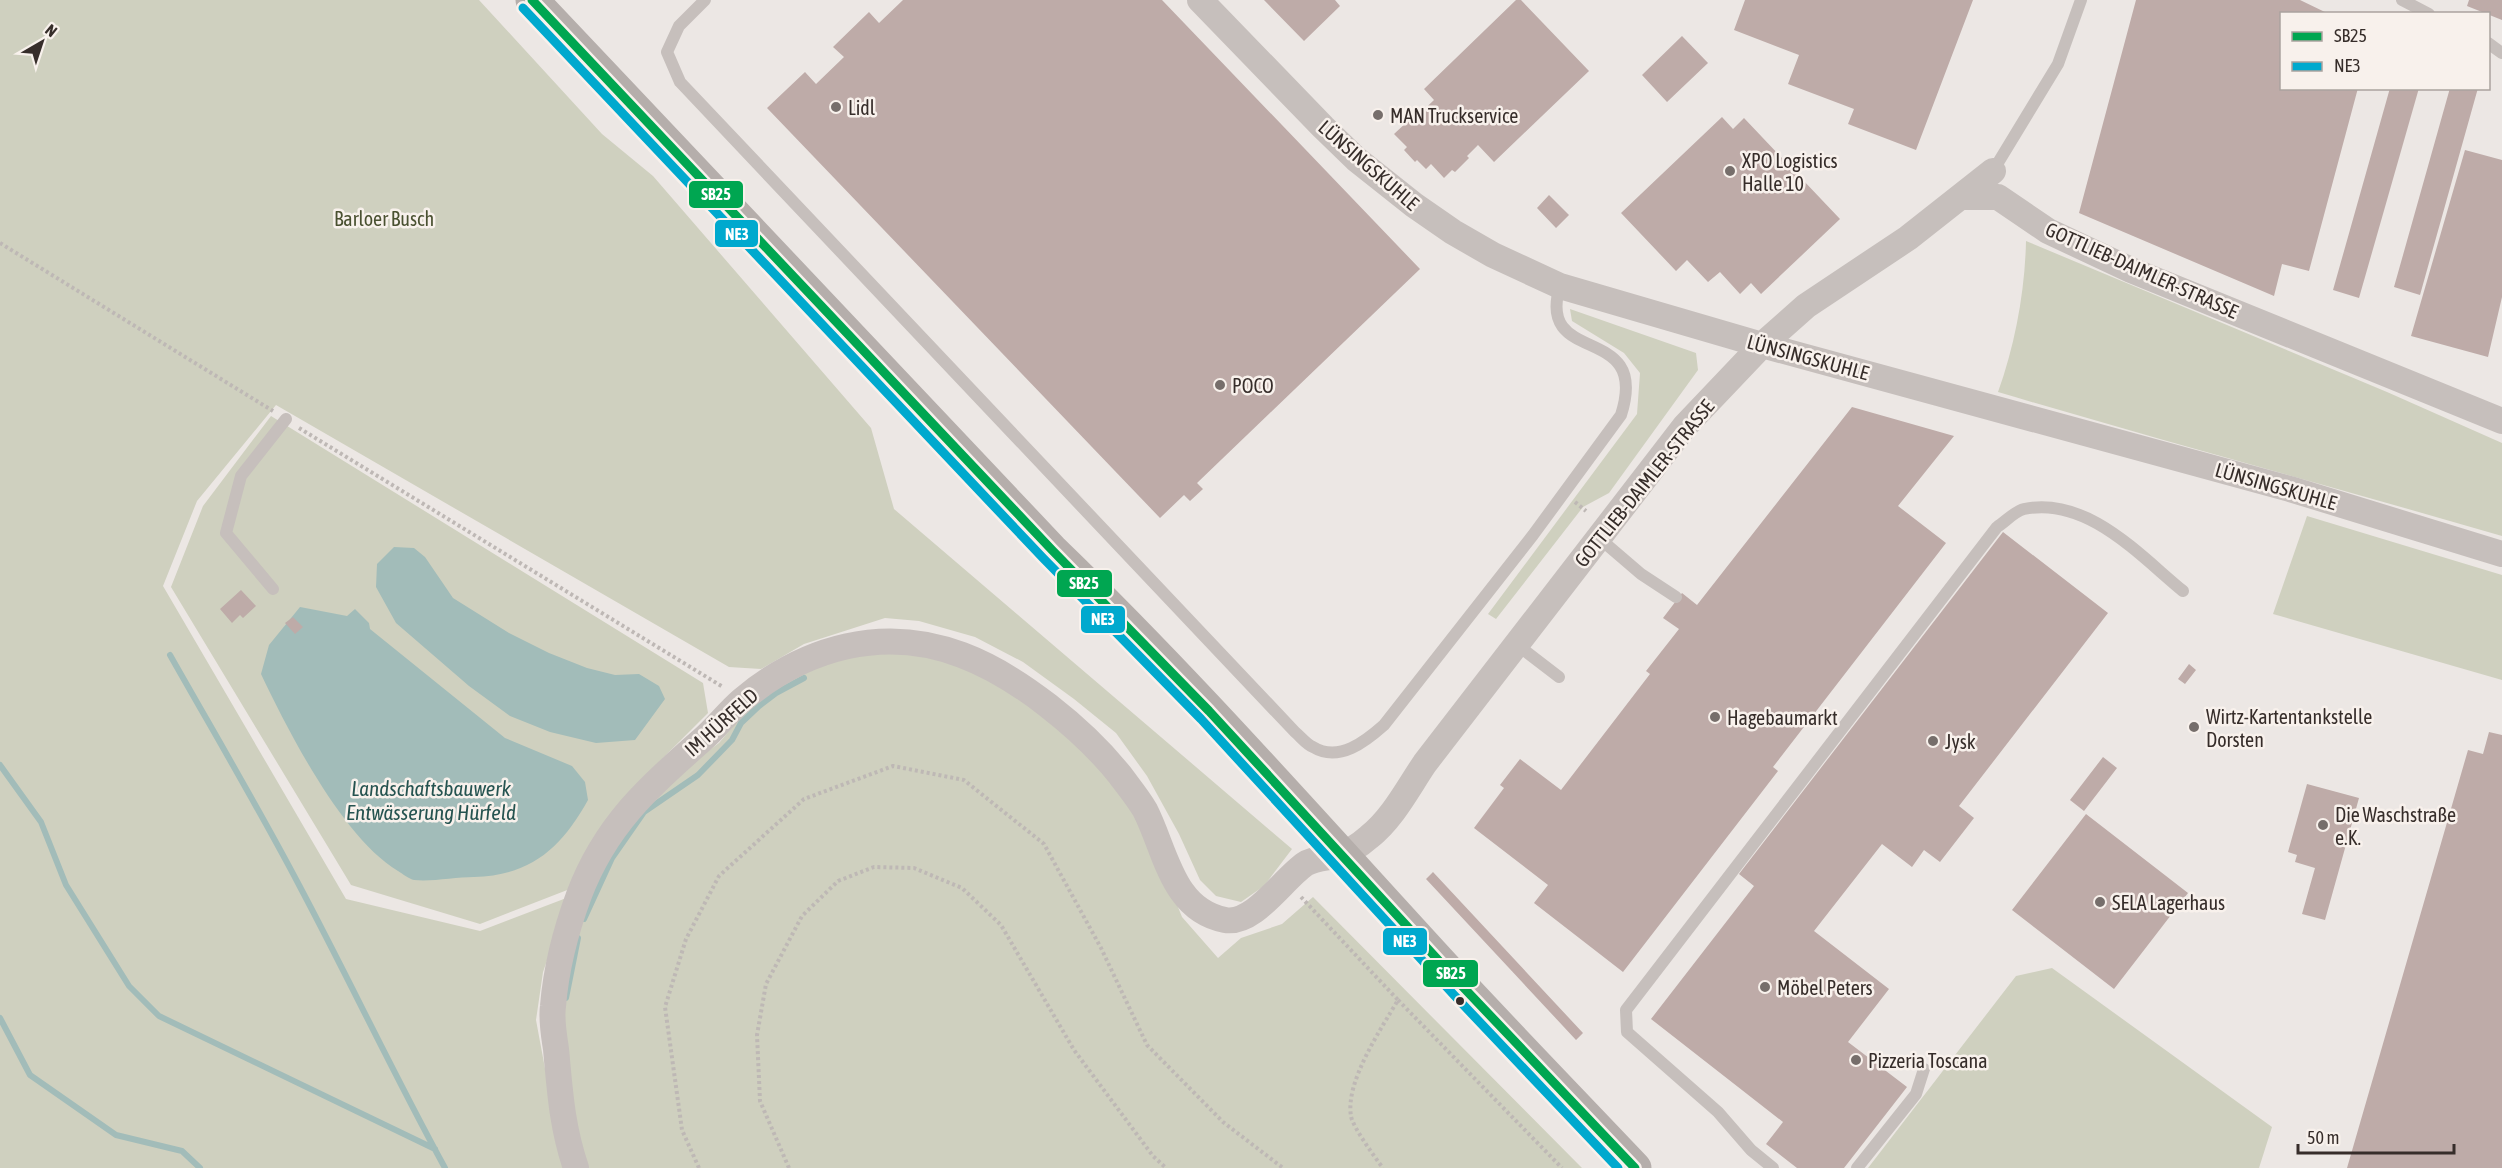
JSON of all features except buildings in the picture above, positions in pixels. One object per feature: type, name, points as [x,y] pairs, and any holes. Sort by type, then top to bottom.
[{"type":"main road","points":[[532,0],[1027,525],[1119,615],[1635,1168]]},
{"type":"street","name":"LÜNSINGSKUHLE","points":[[1200,0],[1356,159],[1414,205],[1453,232],[1493,255],[1560,286],[1762,345],[2290,489],[2502,554]]},
{"type":"street","points":[[1961,197],[1993,171]]},
{"type":"street","name":"GOTTLIEB-DAIMLER-STRASSE","points":[[1344,854],[1370,836],[1390,815],[1425,763],[1685,426],[1762,345],[1806,306],[1908,238],[1961,197],[1998,197],[2048,231],[2131,270],[2502,421]]},
{"type":"street","name":"IM HÜRFELD","points":[[576,1168],[565,1135],[552,1010],[559,966],[580,892],[611,831],[658,778],[706,737],[743,699],[792,666],[843,646],[880,640],[921,643],[963,655],[1003,675],[1048,707],[1088,741],[1119,773],[1144,809],[1180,892],[1201,912],[1228,921],[1248,915],[1307,862],[1344,854]]},
{"type":"lane","points":[[705,0],[679,26],[667,52],[680,82],[1295,732],[1313,747],[1329,753],[1348,750],[1365,741],[1384,724],[1533,535],[1621,415],[1628,394],[1625,377],[1617,359],[1565,331],[1556,320],[1554,307],[1560,286]]},
{"type":"lane","points":[[1993,171],[2058,64],[2081,0]]},
{"type":"lane","points":[[2402,0],[2425,12]]},
{"type":"lane","points":[[273,589],[226,534],[241,476],[286,420]]},
{"type":"lane","points":[[1773,1168],[1751,1150],[1718,1112],[1627,1032],[1626,1010],[1997,527],[2022,509],[2059,507],[2100,524],[2183,591]]},
{"type":"lane","points":[[1599,538],[1641,574],[1676,597]]},
{"type":"lane","points":[[1516,644],[1559,677]]},
{"type":"lane","points":[[1857,1168],[1916,1095],[1924,1069]]},
{"type":"path","points":[[0,243],[743,699]]},
{"type":"path","points":[[1574,501],[1586,511]]},
{"type":"path","points":[[699,1168],[682,1130],[665,1007],[686,939],[719,876],[804,799],[893,765],[964,780],[1044,844],[1101,948],[1147,1045],[1223,1122],[1283,1168]]},
{"type":"path","points":[[789,1168],[760,1101],[757,1035],[766,984],[801,916],[838,881],[873,867],[914,868],[963,888],[1001,925],[1074,1050],[1153,1156],[1166,1168]]},
{"type":"path","points":[[1287,881],[1398,1000],[1562,1168]]},
{"type":"path","points":[[1383,1168],[1351,1118],[1352,1090],[1378,1034],[1398,1000]]},
{"type":"green space","name":"Barloer Busch","points":[[0,0],[479,0],[602,134],[653,176],[871,428],[894,509],[1292,849],[1264,886],[1241,902],[1216,896],[1200,880],[1179,834],[1147,776],[1116,733],[1023,662],[975,637],[919,621],[885,618],[804,644],[761,669],[729,667],[276,405],[197,501],[163,586],[346,899],[480,931],[569,897],[543,972],[536,1020],[559,1144],[566,1168],[0,1168]]},
{"type":"green space","points":[[2026,241],[2387,392],[2502,443],[2502,536],[1998,392],[2018,318],[2024,279]]},
{"type":"green space","points":[[1570,309],[1696,353],[1698,370],[1609,493],[1583,507],[1496,619],[1488,614],[1637,414],[1640,373],[1624,353],[1572,321]]},
{"type":"green space","points":[[271,416],[703,683],[708,713],[634,787],[575,887],[480,924],[351,885],[171,587],[203,506]]},
{"type":"green space","points":[[2307,516],[2502,575],[2502,680],[2273,614]]},
{"type":"green space","points":[[869,646],[929,649],[1029,699],[1130,798],[1153,845],[1182,917],[1218,958],[1241,938],[1282,924],[1313,897],[1582,1168],[583,1168],[559,1038],[572,949],[602,867],[661,786],[719,743],[757,698],[817,664]]},
{"type":"green space","points":[[2052,968],[2272,1127],[2259,1168],[1868,1168],[2016,976]]},
{"type":"water","points":[[394,547],[414,548],[425,557],[453,598],[509,633],[549,653],[587,668],[615,675],[639,674],[659,686],[665,699],[635,740],[596,743],[550,732],[510,716],[469,686],[396,623],[376,587],[377,564]]},
{"type":"water","name":"Landschaftsbauwerk Entwässerung Hürfeld","points":[[300,607],[347,616],[355,609],[369,623],[370,629],[505,738],[572,766],[585,782],[588,800],[567,832],[543,856],[512,871],[494,875],[414,880],[377,855],[357,835],[319,782],[286,725],[261,674],[269,645]]},
{"type":"waterway","points":[[170,655],[252,798],[318,920],[445,1168]]},
{"type":"waterway","points":[[584,919],[612,858],[644,812],[698,775],[732,740],[741,723],[759,706],[776,693],[804,678]]},
{"type":"waterway","points":[[0,765],[41,822],[66,885],[129,986],[159,1016],[435,1149]]},
{"type":"waterway","points":[[566,998],[578,938]]},
{"type":"waterway","points":[[0,1018],[30,1075],[116,1135],[182,1151],[200,1168]]},
{"type":"transit line","name":"SB25","points":[[532,0],[1052,550],[1209,711],[1463,987],[1635,1168]]},
{"type":"transit line","name":"NE3","points":[[523,8],[1043,558],[1201,719],[1454,995],[1618,1168]]},
{"type":"place","name":"Lidl","points":[[836,107]]},
{"type":"place","name":"MAN Truckservice","points":[[1378,115]]},
{"type":"place","name":"XPO Logistics Halle 10","points":[[1730,171]]},
{"type":"place","name":"POCO","points":[[1220,385]]},
{"type":"place","name":"Hagebaumarkt","points":[[1715,717]]},
{"type":"place","name":"Wirtz-Kartentankstelle Dorsten","points":[[2194,727]]},
{"type":"place","name":"Jysk","points":[[1933,741]]},
{"type":"place","name":"Die Waschstraße e.K.","points":[[2323,825]]},
{"type":"place","name":"SELA Lagerhaus","points":[[2100,902]]},
{"type":"place","name":"Möbel Peters","points":[[1765,987]]},
{"type":"place","name":"Pizzeria Toscana","points":[[1856,1060]]}]
